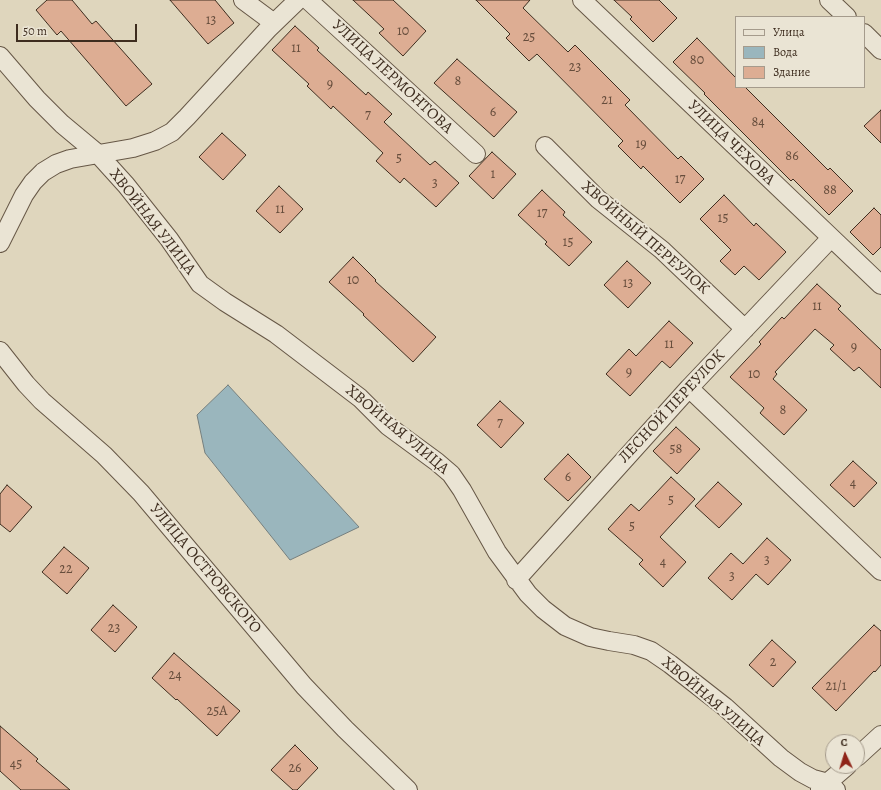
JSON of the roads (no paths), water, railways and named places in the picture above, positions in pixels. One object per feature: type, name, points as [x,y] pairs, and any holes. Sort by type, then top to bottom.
[{"type":"street","points":[[242,0],[274,23]]},
{"type":"street","points":[[0,243],[24,195],[43,172],[56,164],[70,159],[133,148],[155,141],[172,132],[274,23],[298,0]]},
{"type":"street","name":"УЛИЦА ЛЕРМОНТОВА","points":[[308,0],[476,154]]},
{"type":"street","name":"УЛИЦА ЧЕХОВА","points":[[582,0],[881,285]]},
{"type":"street","points":[[829,0],[846,16]]},
{"type":"street","points":[[865,34],[881,50]]},
{"type":"street","name":"ХВОЙНАЯ УЛИЦА","points":[[0,56],[37,99],[57,119],[98,154],[126,185],[169,239],[200,284],[225,302],[276,334],[360,398],[388,426],[437,462],[450,474],[462,490],[497,552],[516,580],[543,609],[566,626],[590,637],[634,645],[651,651],[725,707],[781,758],[800,772],[828,788]]},
{"type":"street","name":"ХВОЙНЫЙ ПЕРЕУЛОК","points":[[545,146],[598,199],[662,250],[745,329]]},
{"type":"street","name":"ЛЕСНОЙ ПЕРЕУЛОК","points":[[516,580],[689,388],[831,238]]},
{"type":"street","name":"УЛИЦА ОСТРОВСКОГО","points":[[0,351],[26,384],[42,401],[104,455],[141,493],[304,686],[340,724],[408,790]]},
{"type":"street","points":[[689,388],[881,571]]},
{"type":"street","points":[[865,750],[881,735]]},
{"type":"street","points":[[828,788],[840,774]]},
{"type":"water","points":[[228,385],[359,527],[290,560],[205,453],[197,415]]}]
